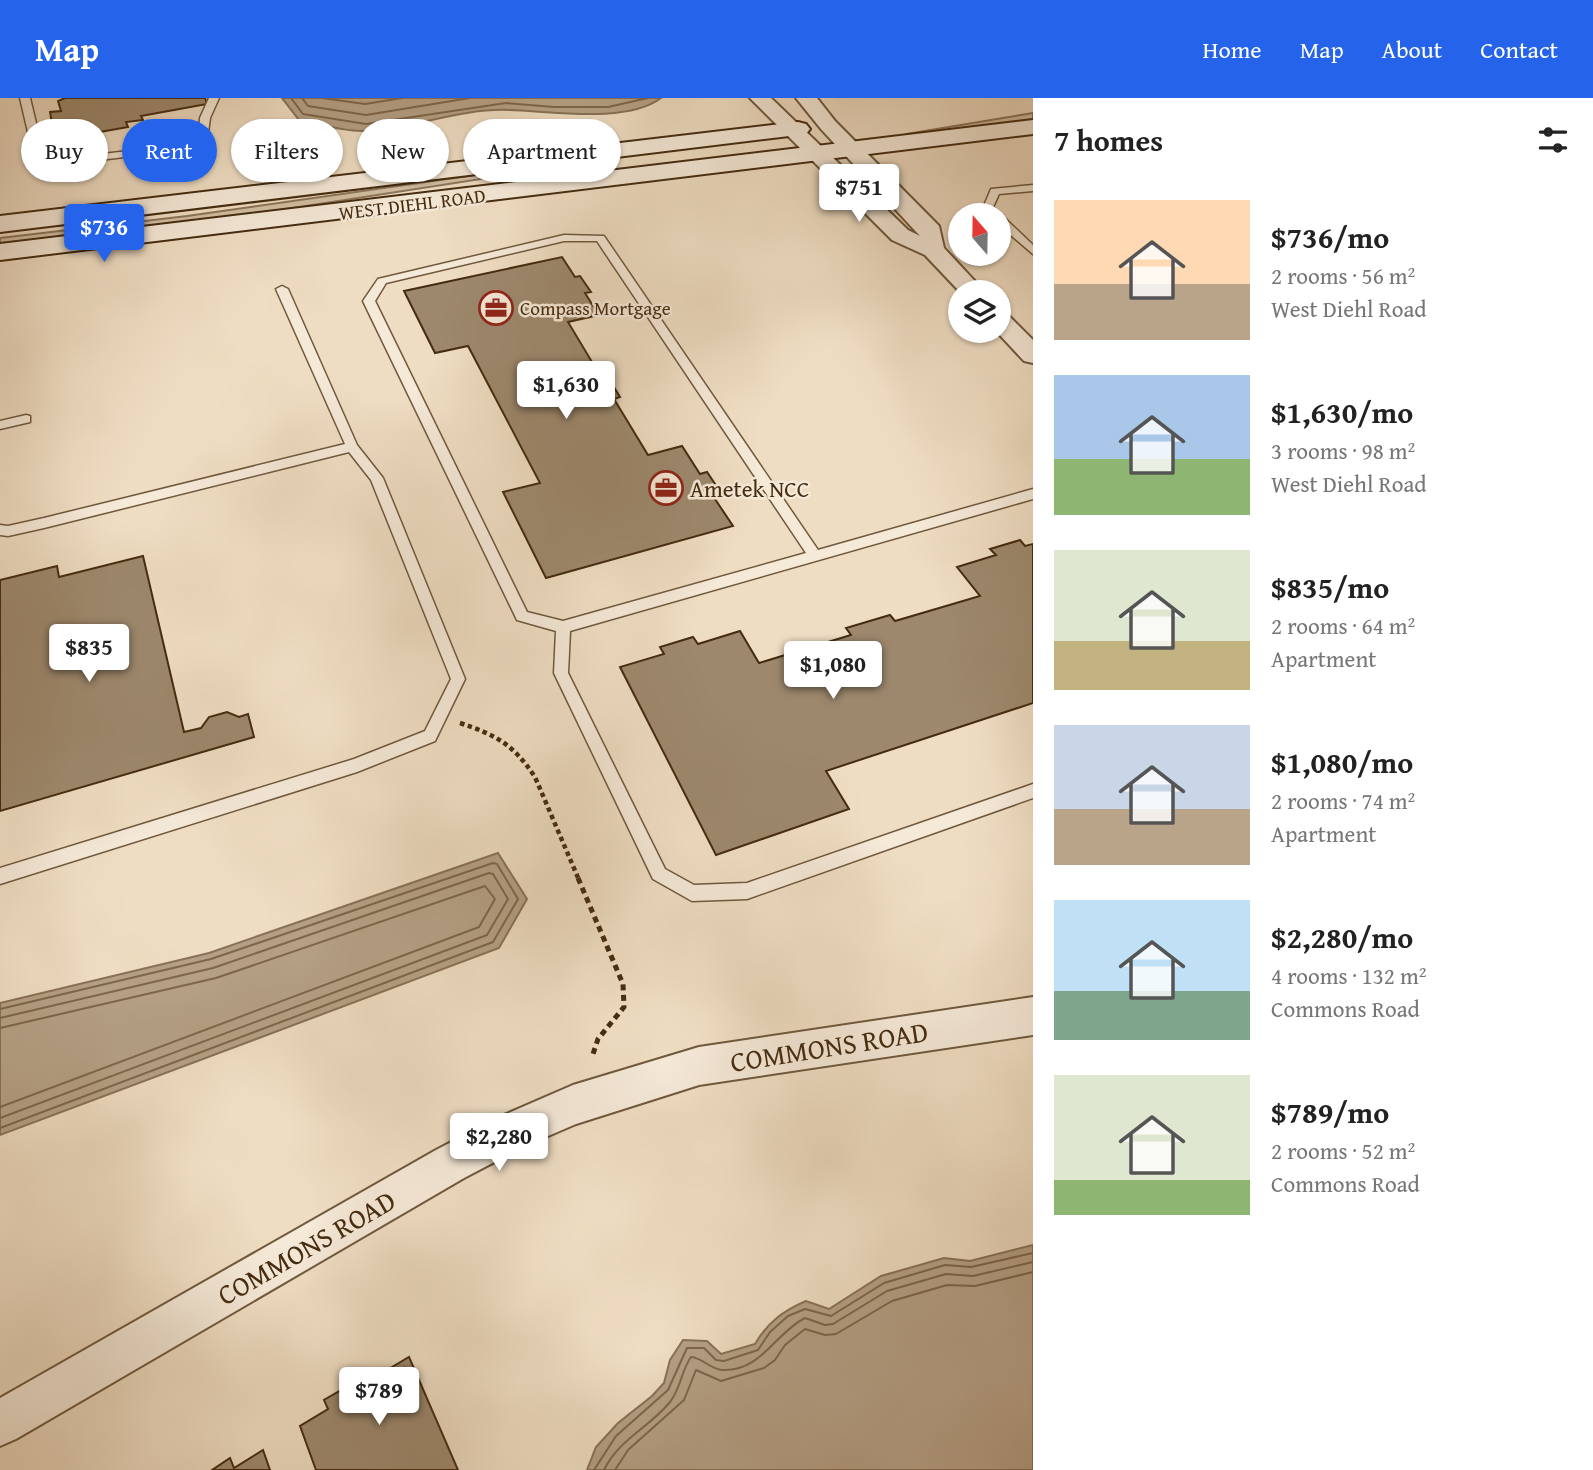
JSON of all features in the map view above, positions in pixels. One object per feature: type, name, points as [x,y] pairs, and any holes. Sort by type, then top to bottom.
[{"type":"street","points":[[760,98],[900,235],[933,250],[962,280]]},
{"type":"street","points":[[806,98],[828,125],[931,230],[933,250]]},
{"type":"street","name":"WEST DIEHL ROAD","points":[[0,224],[855,122]]},
{"type":"street","name":"WEST DIEHL ROAD","points":[[0,252],[1033,127]]},
{"type":"street","points":[[0,212],[52,218]]},
{"type":"street","points":[[1011,332],[1033,355]]},
{"type":"street","name":"COMMONS ROAD","points":[[0,1423],[450,1164],[511,1132],[573,1105],[699,1066],[1033,1016]]},
{"type":"lane","points":[[25,98],[39,158],[59,162],[203,145],[205,118],[214,98]]},
{"type":"lane","points":[[990,203],[995,191],[1033,188]]},
{"type":"lane","points":[[1012,231],[1033,251]]},
{"type":"lane","points":[[815,556],[600,238],[564,238],[382,281],[369,301],[523,617],[563,627],[815,556],[1033,494]]},
{"type":"lane","points":[[0,876],[358,765],[430,736],[458,678],[377,478],[352,447],[282,289]]},
{"type":"lane","points":[[0,425],[26,419]]},
{"type":"lane","points":[[0,530],[8,531],[44,523],[352,447]]},
{"type":"lane","points":[[563,627],[561,673],[573,698],[659,874],[692,893],[747,891],[1033,791]]},
{"type":"path","points":[[460,723],[509,742],[522,756],[535,777],[623,984],[624,1007],[598,1039],[593,1054]]},
{"type":"shaded area","points":[[1033,113],[1033,121],[909,136],[907,134]]},
{"type":"shaded area","points":[[463,177],[463,182],[190,224],[0,243],[0,238],[187,216],[426,182],[449,182],[449,179]]},
{"type":"water","points":[[282,98],[661,98],[629,111],[609,113],[491,110],[436,119],[357,119],[357,131],[343,129],[343,119],[298,119]]},
{"type":"water","points":[[498,853],[527,899],[499,948],[0,1135],[0,1003],[209,953]]},
{"type":"water","points":[[1033,1245],[1033,1470],[587,1470],[596,1447],[618,1423],[664,1383],[670,1360],[683,1340],[707,1341],[721,1354],[755,1344],[777,1318],[806,1301],[829,1309],[881,1276],[944,1258],[970,1261]]},
{"type":"building","points":[[65,98],[205,98],[207,104],[141,116],[142,119],[122,119],[122,128],[108,131],[108,119],[51,119],[50,112],[61,111],[58,101]]},
{"type":"building","points":[[562,257],[575,277],[580,276],[591,292],[585,293],[599,315],[568,322],[598,372],[604,371],[620,397],[614,399],[648,455],[682,446],[700,474],[707,472],[721,493],[713,496],[733,526],[546,578],[503,492],[540,483],[468,346],[435,353],[404,291]]},
{"type":"building","points":[[1020,540],[1025,546],[1033,544],[1033,703],[826,771],[849,809],[716,855],[620,667],[664,654],[660,647],[693,637],[698,644],[740,631],[759,663],[851,635],[846,628],[890,615],[895,621],[980,596],[957,567],[996,555],[990,549]]},
{"type":"building","points":[[143,556],[184,732],[201,728],[209,717],[227,712],[239,717],[248,714],[254,737],[0,811],[0,580],[57,566],[59,577]]},
{"type":"building","points":[[409,1357],[458,1470],[316,1470],[300,1426],[328,1409],[324,1400],[350,1385],[352,1391]]},
{"type":"building","points":[[263,1450],[270,1470],[212,1470],[230,1458],[234,1468]]},
{"type":"place","name":"Compass Mortgage","points":[[496,308]]},
{"type":"place","name":"Ametek NCC","points":[[666,488]]}]
